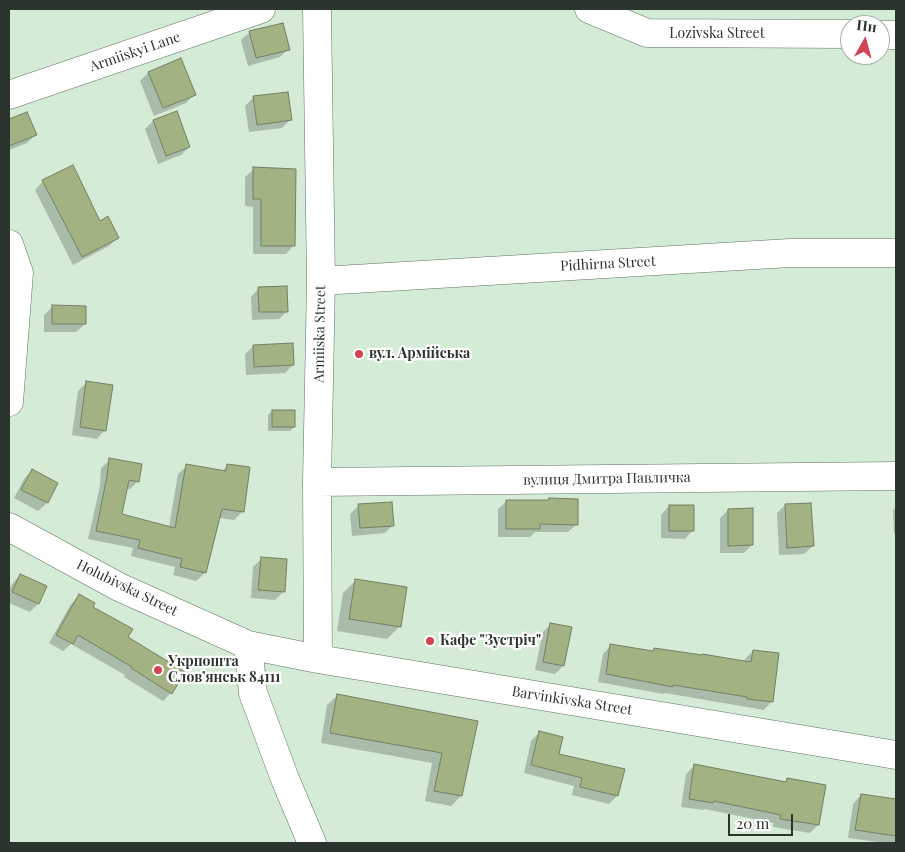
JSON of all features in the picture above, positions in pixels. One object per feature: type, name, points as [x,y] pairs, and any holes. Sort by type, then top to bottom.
[{"type":"street","name":"Armiiskyi Lane","points":[[9,95],[261,9]]},
{"type":"street","name":"Armiiska Street","points":[[317,9],[321,281],[317,482],[318,659]]},
{"type":"street","name":"Lozivska Street","points":[[588,9],[647,33],[840,34]]},
{"type":"street","points":[[9,244],[19,274],[9,402]]},
{"type":"street","name":"Pidhirna Street","points":[[321,281],[790,253],[896,253]]},
{"type":"street","name":"вулиця Дмитра Павличка","points":[[317,482],[896,476]]},
{"type":"street","name":"Holubivska Street","points":[[9,527],[119,587],[248,645]]},
{"type":"street","points":[[248,645],[253,692],[285,779],[312,843]]},
{"type":"street","name":"Barvinkivska Street","points":[[248,645],[318,659],[896,755]]},
{"type":"building","points":[[283,23],[290,50],[256,58],[249,31]]},
{"type":"building","points":[[181,58],[196,95],[163,108],[148,72]]},
{"type":"building","points":[[288,92],[292,120],[257,125],[253,96]]},
{"type":"building","points":[[177,111],[190,147],[166,156],[153,120]]},
{"type":"building","points":[[27,112],[37,135],[9,146],[9,119]]},
{"type":"building","points":[[73,165],[100,221],[108,216],[119,238],[82,257],[42,180]]},
{"type":"building","points":[[253,167],[296,169],[295,246],[261,246],[261,199],[253,199]]},
{"type":"building","points":[[287,286],[288,312],[259,312],[258,287]]},
{"type":"building","points":[[52,305],[86,306],[86,324],[52,324]]},
{"type":"building","points":[[293,343],[294,365],[254,367],[253,345]]},
{"type":"building","points":[[86,381],[113,385],[106,431],[80,427]]},
{"type":"building","points":[[272,410],[295,410],[295,427],[272,427]]},
{"type":"building","points":[[109,458],[142,464],[139,482],[129,480],[122,514],[175,528],[186,464],[226,471],[227,464],[250,467],[244,512],[222,509],[206,573],[180,567],[182,559],[138,548],[140,540],[96,531]]},
{"type":"building","points":[[32,469],[58,483],[48,503],[21,490]]},
{"type":"building","points":[[549,498],[578,499],[578,525],[540,524],[540,529],[506,529],[506,500],[549,500]]},
{"type":"building","points":[[392,502],[394,526],[360,528],[358,504]]},
{"type":"building","points":[[811,503],[814,546],[787,548],[785,504]]},
{"type":"building","points":[[669,505],[694,505],[694,531],[669,531]]},
{"type":"building","points":[[753,508],[753,545],[728,546],[728,509]]},
{"type":"building","points":[[261,557],[287,559],[285,592],[258,590]]},
{"type":"building","points":[[20,574],[47,586],[39,604],[12,592]]},
{"type":"building","points":[[355,579],[407,587],[401,627],[349,619]]},
{"type":"building","points":[[79,594],[95,603],[93,607],[133,629],[128,637],[185,672],[172,694],[132,667],[78,635],[73,644],[56,635]]},
{"type":"building","points":[[550,623],[572,627],[564,666],[543,662]]},
{"type":"building","points":[[610,644],[653,651],[654,648],[702,654],[751,662],[753,650],[779,653],[773,702],[673,685],[673,687],[606,674]]},
{"type":"building","points":[[337,694],[478,721],[462,796],[434,791],[442,753],[330,733]]},
{"type":"building","points":[[539,731],[563,737],[559,754],[625,769],[618,796],[580,787],[582,778],[531,765]]},
{"type":"building","points":[[694,764],[786,782],[787,778],[826,785],[819,825],[780,819],[781,815],[714,801],[713,803],[689,799]]},
{"type":"building","points":[[861,794],[896,799],[896,836],[855,830]]},
{"type":"place","name":"вул. Армійська","points":[[359,354]]},
{"type":"place","name":"Кафе \"Зустріч\"","points":[[430,641]]},
{"type":"place","name":"Укрпошта Слов’янськ 84111","points":[[158,670]]}]
